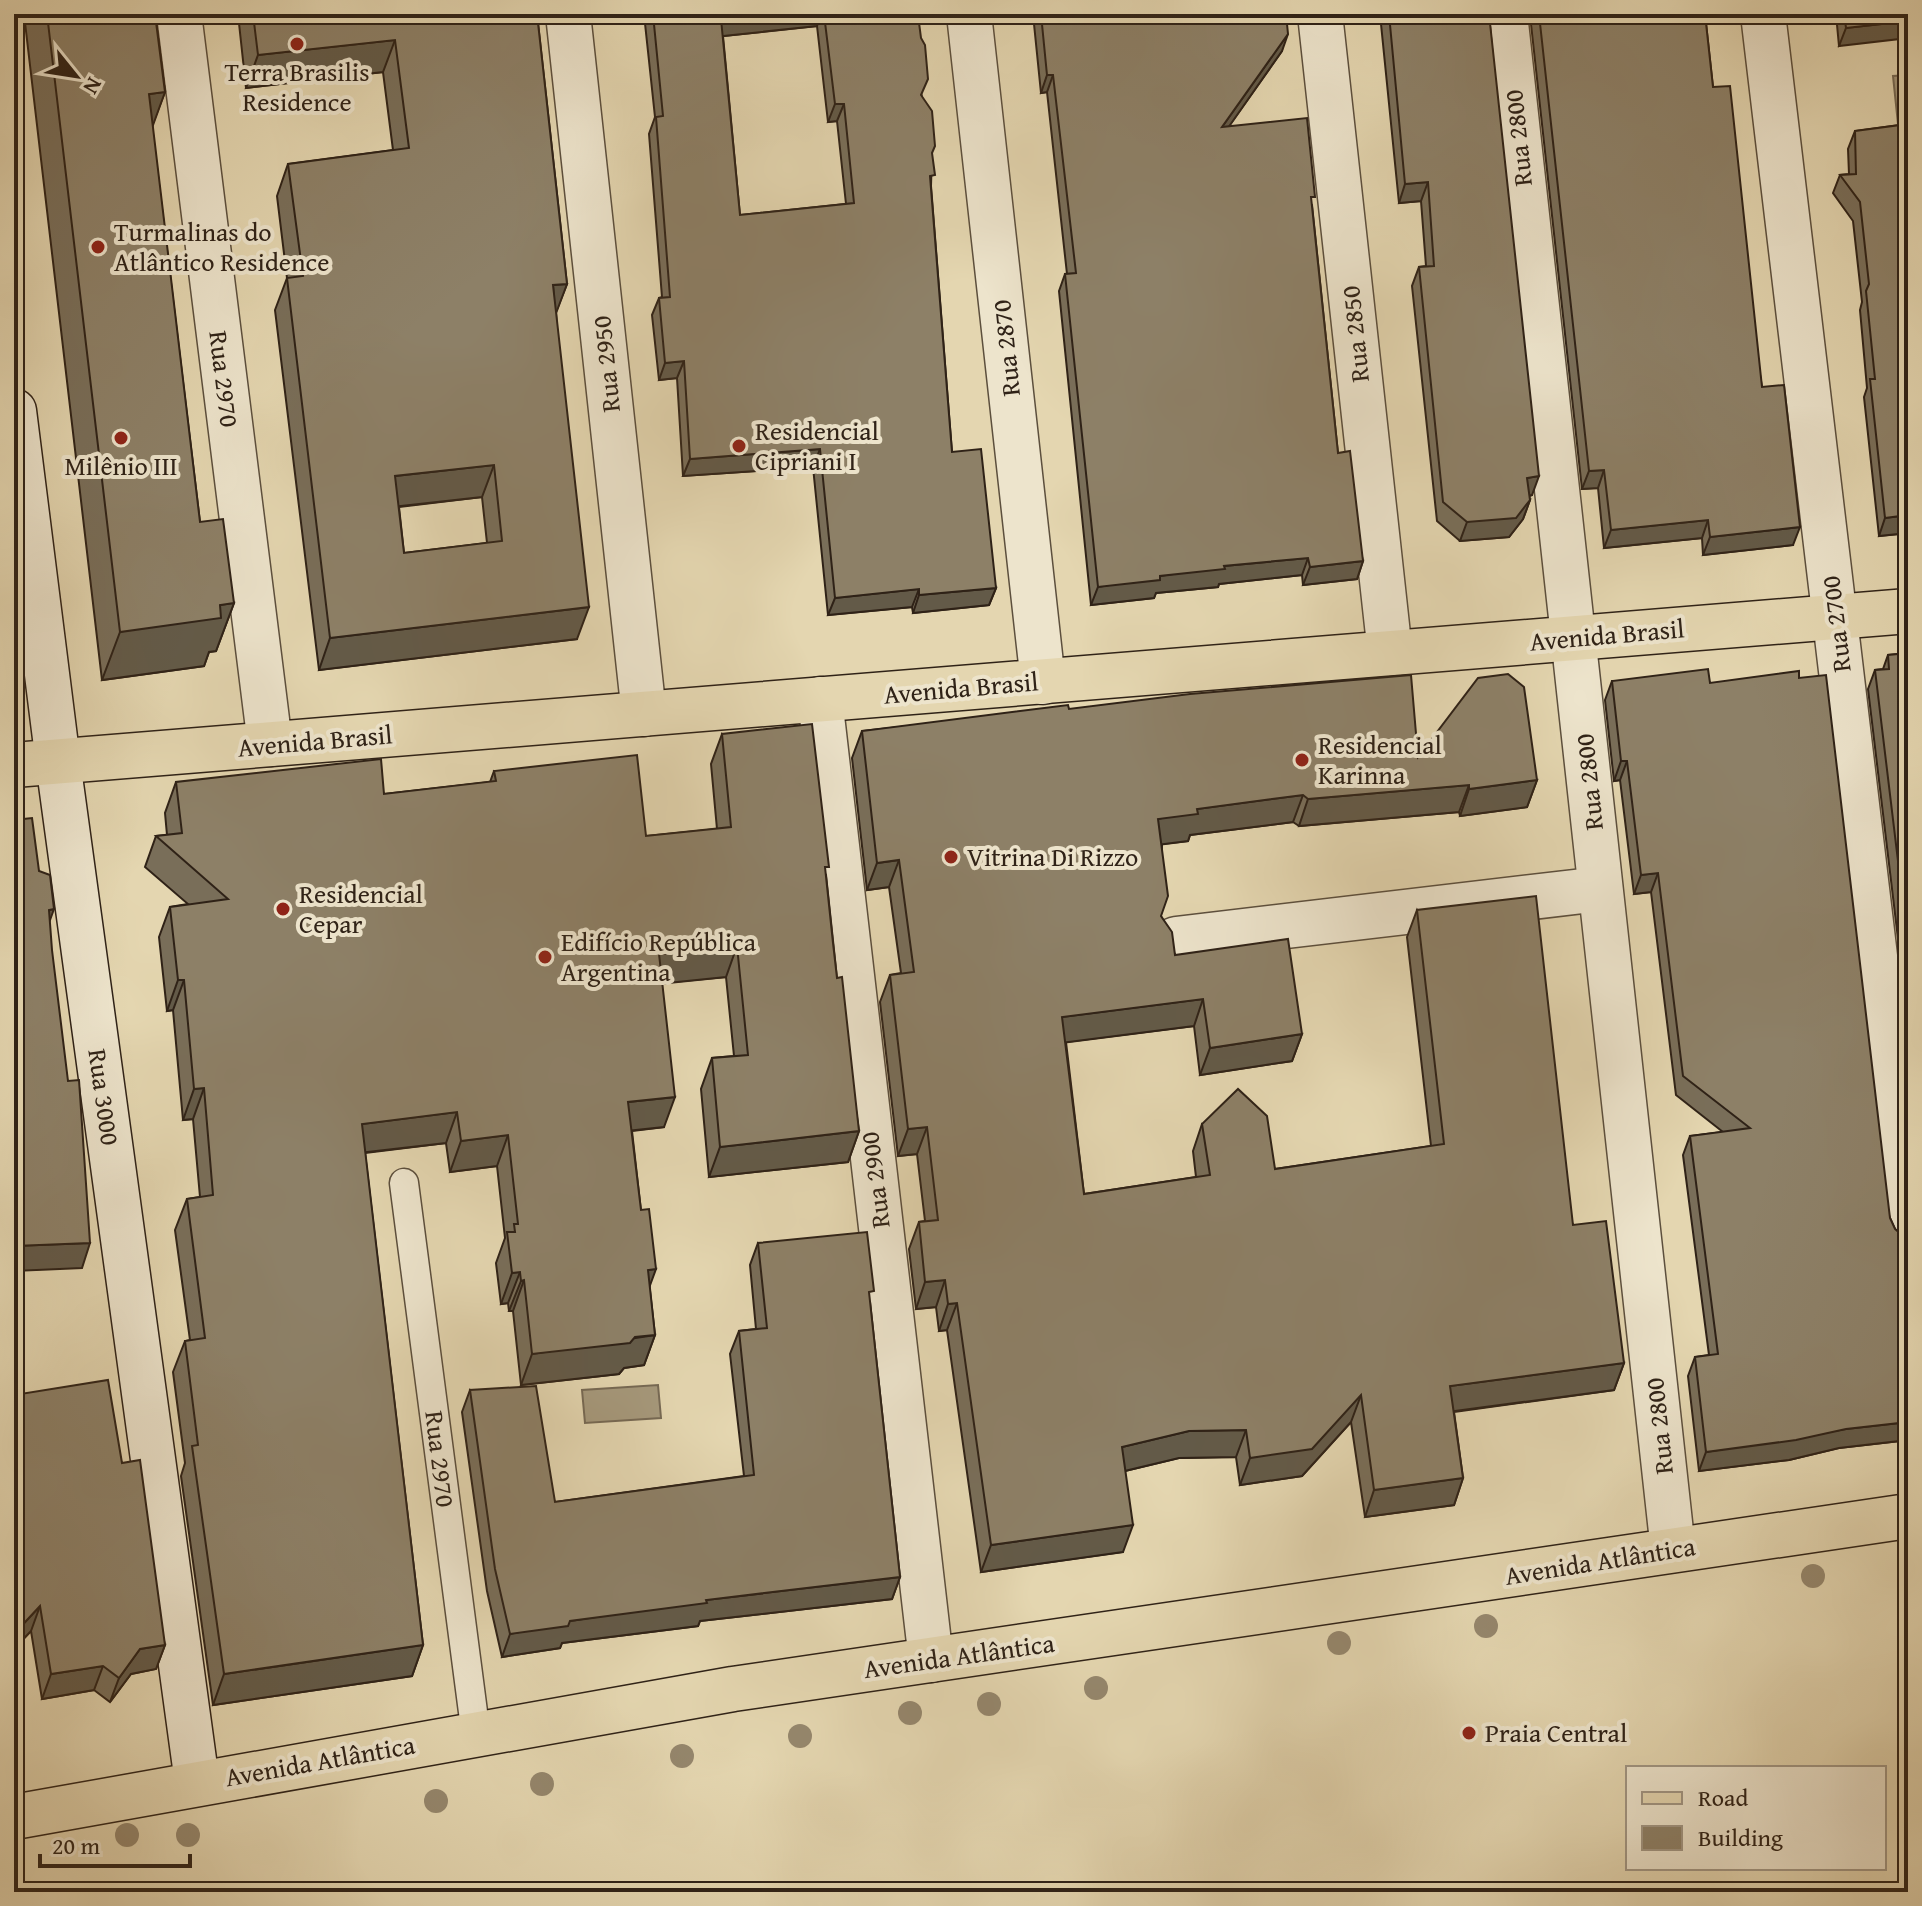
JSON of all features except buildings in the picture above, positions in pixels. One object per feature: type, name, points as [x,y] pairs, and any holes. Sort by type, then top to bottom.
[{"type":"main road","name":"Avenida Brasil","points":[[14,765],[1908,611]]},
{"type":"main road","name":"Avenida Atlântica","points":[[14,1817],[733,1689],[1908,1516]]},
{"type":"street","name":"Rua 2970","points":[[179,14],[270,744]]},
{"type":"street","name":"Rua 2950","points":[[568,14],[644,714]]},
{"type":"street","name":"Rua 2870","points":[[969,14],[1043,682]]},
{"type":"street","name":"Rua 2850","points":[[1320,14],[1390,653]]},
{"type":"street","name":"Rua 2800","points":[[1505,14],[1673,1550]]},
{"type":"street","name":"Rua 2700","points":[[1763,14],[1908,1234]]},
{"type":"street","name":"Rua 3000","points":[[14,411],[58,762],[197,1782]]},
{"type":"street","name":"Rua 2900","points":[[820,699],[931,1660]]},
{"type":"street","points":[[1176,939],[1600,889]]},
{"type":"lane","name":"Rua 2970","points":[[404,1183],[476,1735]]},
{"type":"shaded area","points":[[1908,75],[1908,123],[1898,124],[1893,76]]},
{"type":"shaded area","points":[[658,1385],[661,1418],[585,1423],[582,1390]]},
{"type":"place","name":"Terra Brasilis Residence","points":[[297,44]]},
{"type":"place","name":"Turmalinas do Atlântico Residence","points":[[98,247]]},
{"type":"place","name":"Milênio III","points":[[121,438]]},
{"type":"place","name":"Residencial Cipriani I","points":[[739,446]]},
{"type":"place","name":"Residencial Karinna","points":[[1302,760]]},
{"type":"place","name":"Vitrina Di Rizzo","points":[[951,857]]},
{"type":"place","name":"Residencial Cepar","points":[[283,909]]},
{"type":"place","name":"Edifício República Argentina","points":[[545,957]]},
{"type":"place","name":"Praia Central","points":[[1469,1733]]}]
